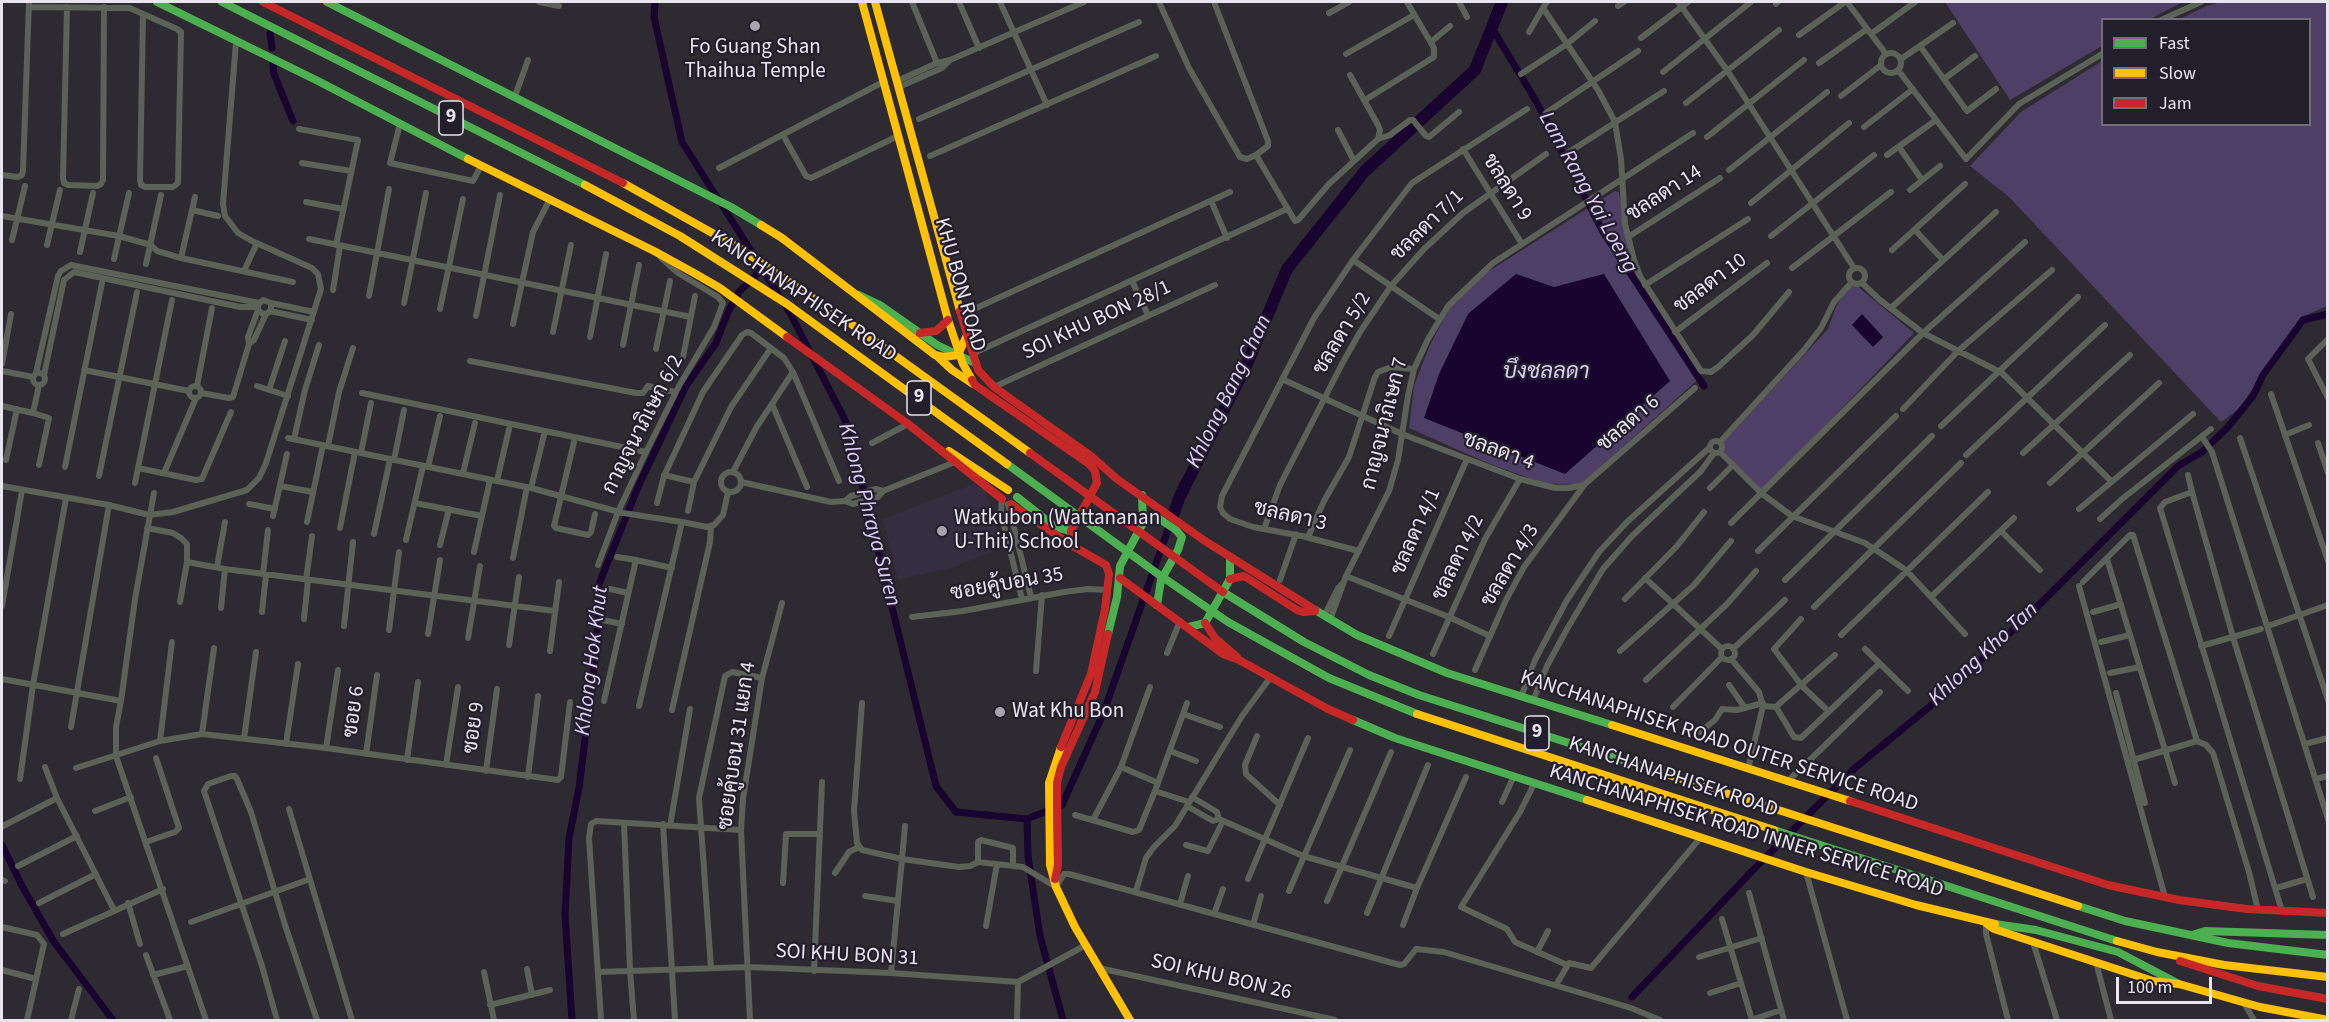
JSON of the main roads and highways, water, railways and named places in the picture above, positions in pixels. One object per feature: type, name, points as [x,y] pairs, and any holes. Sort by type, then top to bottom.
[{"type":"main road","points":[[157,2],[318,81],[549,201],[654,251],[720,288],[933,442],[1008,490],[1003,493],[1010,501],[1055,527],[1071,531]]},
{"type":"main road","name":"KANCHANAPHISEK ROAD","points":[[222,2],[622,204],[680,236],[763,288],[1228,622],[1329,678],[1402,709],[2077,929],[2157,952],[2235,966],[2328,977]]},
{"type":"main road","name":"KANCHANAPHISEK ROAD","points":[[263,2],[690,219],[749,255],[854,326],[1237,602],[1304,642],[1369,675],[1419,695],[1819,825],[2125,921],[2261,948],[2328,955]]},
{"type":"main road","points":[[327,2],[731,207],[782,238],[859,295],[880,305],[937,345],[975,363]]},
{"type":"main road","name":"KHU BON ROAD","points":[[862,2],[958,355],[975,385],[1089,464],[1095,471],[1097,483]]},
{"type":"main road","name":"KHU BON ROAD","points":[[876,2],[961,315],[972,354],[981,375],[994,387],[1142,495]]},
{"type":"main road","points":[[859,295],[865,303],[975,385]]},
{"type":"main road","points":[[920,333],[936,331],[948,320]]},
{"type":"main road","points":[[958,355],[967,336]]},
{"type":"main road","points":[[936,355],[944,357],[958,355]]},
{"type":"main road","points":[[933,442],[955,462],[1071,545],[1106,565],[1120,566]]},
{"type":"main road","points":[[1071,545],[1071,531],[1097,483],[1118,479]]},
{"type":"main road","points":[[1142,495],[1143,523]]},
{"type":"main road","name":"KANCHANAPHISEK ROAD OUTER SERVICE ROAD","points":[[1142,495],[1178,526],[1357,635],[1402,656],[1521,698],[2108,885],[2165,897],[2258,910],[2328,913]]},
{"type":"main road","points":[[1052,797],[1061,767],[1095,692],[1123,581],[1120,566],[1143,523],[1152,516],[1162,514]]},
{"type":"main road","points":[[1157,605],[1161,580],[1178,550],[1182,537],[1178,526]]},
{"type":"main road","points":[[1178,550],[1188,541],[1205,541]]},
{"type":"main road","points":[[1189,627],[1205,623],[1230,579],[1230,558]]},
{"type":"main road","points":[[1106,565],[1109,574],[1108,590],[1091,674],[1052,769],[1053,828],[1050,865],[1055,883],[1075,927],[1130,1020]]},
{"type":"main road","points":[[1230,579],[1244,576],[1296,610],[1315,611]]},
{"type":"main road","name":"KANCHANAPHISEK ROAD INNER SERVICE ROAD","points":[[1123,581],[1223,654],[1239,660],[1359,724],[1426,750],[1916,905],[1986,923],[2036,930],[2118,952],[2179,984]]},
{"type":"main road","points":[[1205,623],[1215,638],[1239,660]]},
{"type":"main road","name":"KANCHANAPHISEK ROAD INNER SERVICE ROAD","points":[[1986,923],[1994,929],[2153,981],[2179,984],[2244,1003],[2328,1020]]},
{"type":"main road","points":[[2188,935],[2205,932],[2328,935]]},
{"type":"main road","points":[[2111,968],[2123,966],[2125,960],[2118,952]]},
{"type":"main road","points":[[2157,952],[2226,978],[2328,999]]},
{"type":"water","name":"บึงชลลดา","points":[[1516,274],[1554,287],[1604,274],[1670,381],[1565,474],[1424,418],[1439,374],[1468,314]]},
{"type":"water","points":[[1862,314],[1883,337],[1873,347],[1852,325]]},
{"type":"waterway","name":"Khlong Phraya Suren","points":[[655,2],[654,17],[682,142],[753,254]]},
{"type":"waterway","name":"Khlong Bang Chan","points":[[1172,518],[1180,496],[1247,364],[1287,269],[1365,171],[1475,70],[1502,2]]},
{"type":"waterway","name":"Lam Rang Yai Loeng","points":[[1492,28],[1536,101],[1602,230],[1704,386]]},
{"type":"waterway","points":[[270,33],[272,48]]},
{"type":"waterway","points":[[273,65],[274,74],[293,121]]},
{"type":"waterway","name":"Khlong Phraya Suren","points":[[759,264],[790,313],[847,424],[936,786],[956,812],[1027,819],[1062,805],[1103,714],[1171,521]]},
{"type":"waterway","name":"Khlong Hok Khut","points":[[572,1020],[565,915],[569,838],[579,788],[596,651],[599,584],[638,487],[686,386],[716,343],[728,312],[739,292],[762,269]]},
{"type":"waterway","name":"Khlong Kho Tan","points":[[1632,997],[1756,867],[1855,768],[1946,693],[2032,612],[2178,466],[2202,452],[2228,427],[2253,396],[2263,375],[2303,320],[2328,314]]},
{"type":"waterway","points":[[1027,819],[1028,856],[1040,936],[1063,1020]]},
{"type":"waterway","points":[[2,845],[54,942],[113,1020]]},
{"type":"place","name":"Fo Guang Shan Thaihua Temple","points":[[755,26]]},
{"type":"place","name":"Watkubon (Wattananan U-Thit) School","points":[[942,531]]},
{"type":"place","name":"Wat Khu Bon","points":[[1000,712]]}]
